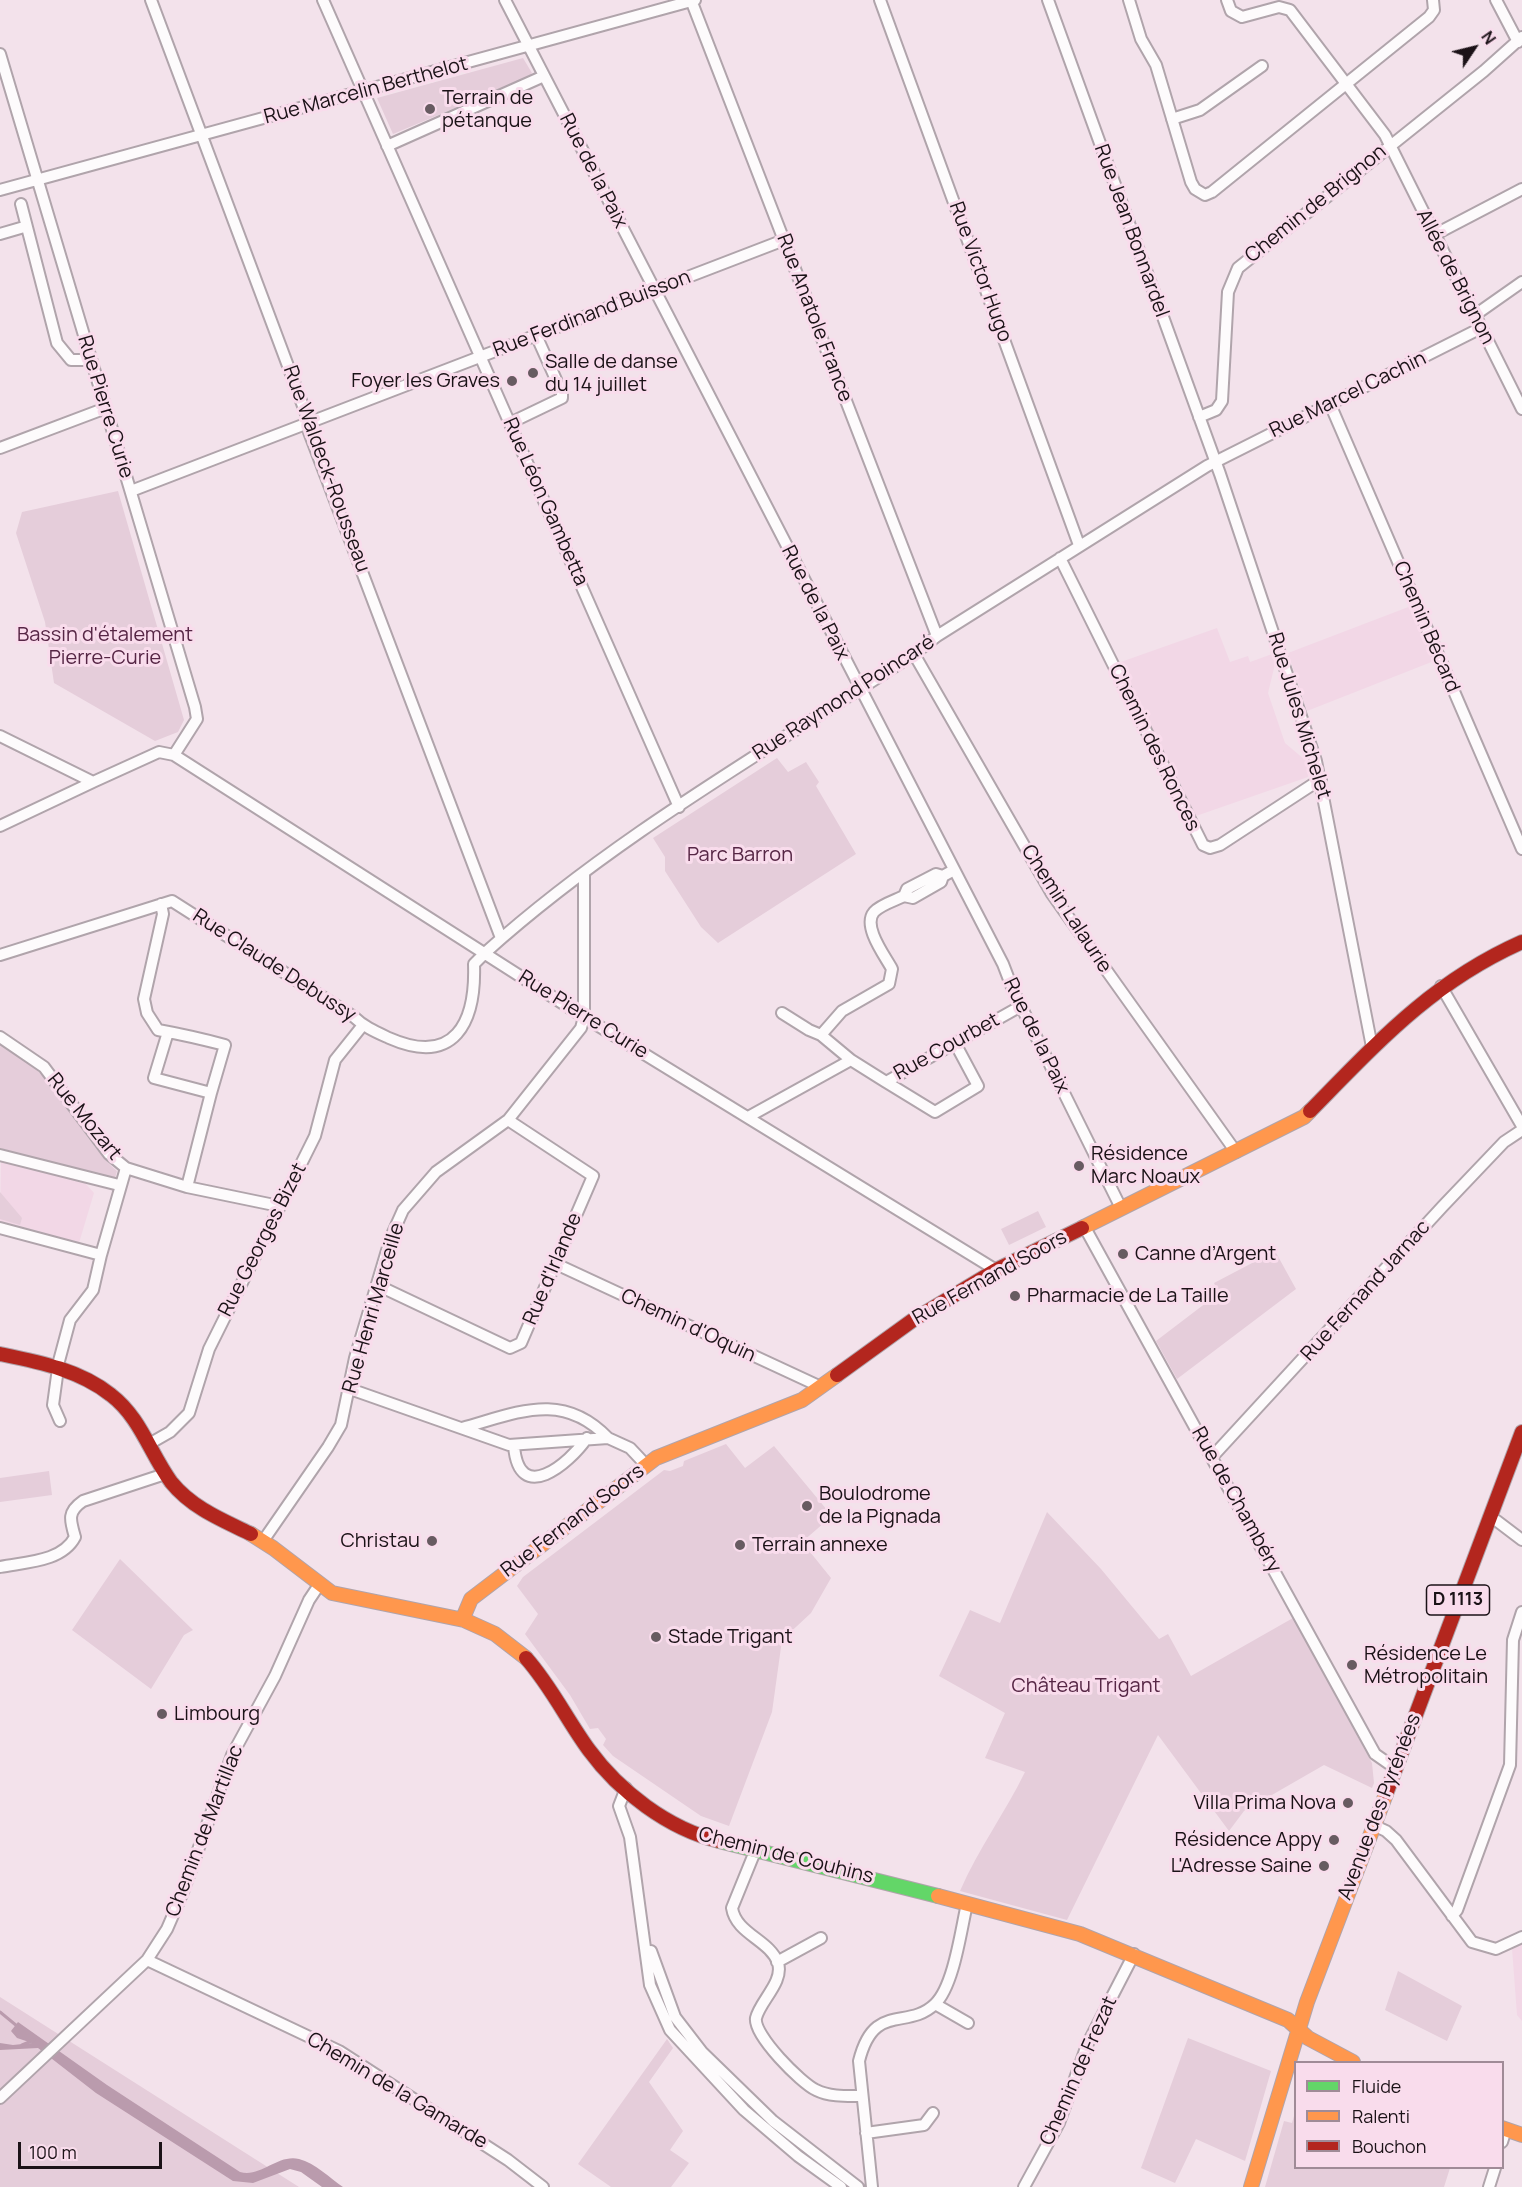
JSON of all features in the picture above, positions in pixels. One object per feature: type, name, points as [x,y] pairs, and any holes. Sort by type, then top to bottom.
[{"type":"street","name":"Rue Waldeck-Rousseau","points":[[151,0],[309,422],[309,432],[501,938]]},
{"type":"street","name":"Rue Léon Gambetta","points":[[323,0],[679,807]]},
{"type":"street","name":"Rue de la Paix","points":[[505,0],[1002,964],[1121,1208]]},
{"type":"street","name":"Rue Marcelin Berthelot","points":[[0,190],[693,0]]},
{"type":"street","name":"Rue Anatole France","points":[[693,0],[937,636]]},
{"type":"street","name":"Rue Victor Hugo","points":[[880,0],[1079,545]]},
{"type":"street","name":"Rue Jean Bonnardel","points":[[1048,0],[1215,462]]},
{"type":"street","points":[[1129,0],[1141,39],[1156,65],[1192,186],[1199,192],[1208,194],[1429,17],[1434,10],[1433,0]]},
{"type":"street","name":"Allée de Brignon","points":[[1227,0],[1231,11],[1242,17],[1279,7],[1287,8],[1389,145],[1522,409]]},
{"type":"street","points":[[1496,0],[1520,39]]},
{"type":"street","name":"Chemin de Brignon","points":[[1199,417],[1216,410],[1222,401],[1228,292],[1238,268],[1520,39]]},
{"type":"street","name":"Rue Pierre Curie","points":[[0,54],[195,707],[197,719],[174,755]]},
{"type":"street","points":[[1172,119],[1200,110],[1262,66]]},
{"type":"street","points":[[387,146],[544,76]]},
{"type":"street","points":[[1434,235],[1522,189]]},
{"type":"street","points":[[21,204],[24,227],[57,344],[70,360],[91,360]]},
{"type":"street","points":[[0,234],[24,227]]},
{"type":"street","name":"Rue Ferdinand Buisson","points":[[131,491],[784,240]]},
{"type":"street","points":[[1474,315],[1522,282]]},
{"type":"street","name":"Rue Marcel Cachin","points":[[1215,462],[1481,328]]},
{"type":"street","points":[[510,423],[562,398],[562,393],[536,335]]},
{"type":"street","name":"Chemin Bécard","points":[[1330,404],[1522,849]]},
{"type":"street","points":[[0,448],[106,408]]},
{"type":"street","name":"Rue Raymond Poincaré","points":[[486,952],[584,873],[679,807],[914,654],[937,636],[1215,462]]},
{"type":"street","name":"Rue Jules Michelet","points":[[1215,462],[1321,779],[1372,1047]]},
{"type":"street","name":"Chemin des Ronces","points":[[1060,558],[1203,845],[1210,848],[1221,845],[1321,779]]},
{"type":"street","name":"Chemin Lalaurie","points":[[914,654],[1052,894],[1236,1152]]},
{"type":"street","points":[[0,736],[93,782]]},
{"type":"street","name":"Rue Pierre Curie","points":[[93,782],[159,753],[174,755],[486,952],[584,1017],[996,1270]]},
{"type":"street","points":[[0,826],[93,782]]},
{"type":"street","points":[[821,1035],[843,1011],[889,984],[892,969],[872,932],[870,920],[874,911],[904,896],[913,898],[941,882],[943,876],[954,870]]},
{"type":"street","points":[[584,873],[584,1017]]},
{"type":"street","name":"Rue Claude Debussy","points":[[0,956],[172,902],[180,904],[363,1025],[402,1044],[435,1047],[462,1029],[471,1011],[475,993],[474,964],[486,952]]},
{"type":"street","points":[[161,904],[163,914],[144,999],[147,1014],[158,1030],[225,1045],[187,1187]]},
{"type":"street","name":"Rue Fernand Soors","points":[[463,1618],[471,1599],[646,1465],[675,1449],[796,1403],[913,1320],[996,1270],[1311,1113],[1372,1047],[1441,986],[1488,957],[1522,942]]},
{"type":"street","points":[[1441,986],[1522,1128]]},
{"type":"street","name":"Rue Courbet","points":[[782,1013],[808,1030],[821,1035],[851,1060],[886,1082],[1021,1006]]},
{"type":"street","name":"Rue Henri Marceille","points":[[263,1541],[336,1434],[350,1389],[355,1358],[391,1237],[403,1210],[435,1172],[508,1120],[581,1028],[584,1017]]},
{"type":"street","name":"Rue Georges Bizet","points":[[149,1444],[170,1432],[189,1413],[209,1349],[315,1136],[335,1060],[363,1025]]},
{"type":"street","points":[[168,1032],[154,1078],[211,1093]]},
{"type":"street","name":"Rue Mozart","points":[[0,1037],[44,1068],[109,1154],[126,1168],[187,1187],[279,1206]]},
{"type":"street","points":[[886,1082],[935,1112],[978,1086],[955,1043]]},
{"type":"street","points":[[748,1117],[851,1060]]},
{"type":"street","name":"Rue d'Irlande","points":[[377,1286],[510,1348],[521,1343],[593,1176],[508,1120]]},
{"type":"street","name":"Rue Fernand Jarnac","points":[[1213,1456],[1443,1206],[1504,1142],[1522,1128]]},
{"type":"street","points":[[0,1155],[119,1185]]},
{"type":"street","points":[[60,1421],[53,1405],[70,1320],[93,1290],[119,1185],[126,1168]]},
{"type":"street","name":"Rue de Chambéry","points":[[1084,1226],[1213,1456],[1375,1754],[1395,1768]]},
{"type":"street","points":[[0,1228],[101,1255]]},
{"type":"street","name":"Chemin d'Oquin","points":[[556,1264],[820,1387]]},
{"type":"street","name":"Chemin de Couhins","points":[[0,1354],[87,1377],[107,1391],[129,1412],[165,1474],[177,1490],[194,1505],[263,1541],[333,1594],[350,1599],[463,1618],[494,1633],[525,1656],[538,1671],[598,1763],[626,1788],[694,1833],[1080,1934],[1134,1954],[1288,2020],[1308,2038],[1351,2061]]},
{"type":"street","points":[[350,1389],[514,1446],[608,1438]]},
{"type":"street","points":[[461,1428],[530,1409],[549,1407],[583,1419],[608,1438],[630,1448],[646,1465]]},
{"type":"street","name":"Avenue des Pyrénées","points":[[1251,2187],[1299,2029],[1373,1825],[1522,1432]]},
{"type":"street","points":[[514,1446],[521,1469],[530,1475],[541,1477],[559,1469],[587,1438]]},
{"type":"street","points":[[0,1567],[60,1554],[70,1547],[75,1537],[69,1517],[73,1508],[83,1501],[165,1474]]},
{"type":"street","points":[[1489,1518],[1497,1521],[1522,1540]]},
{"type":"street","name":"Chemin de Martillac","points":[[0,2098],[147,1960],[180,1902],[232,1755],[275,1676],[306,1606],[319,1585]]},
{"type":"street","points":[[1452,1916],[1457,1910],[1510,1765],[1513,1640],[1522,1612]]},
{"type":"street","points":[[626,1788],[619,1806],[630,1837],[645,1933],[650,1985],[670,2030],[744,2110],[798,2156],[841,2187]]},
{"type":"street","points":[[1373,1825],[1386,1831],[1396,1840],[1470,1939],[1478,1945],[1496,1949],[1522,1937]]},
{"type":"street","points":[[756,1849],[733,1901],[733,1912],[738,1923],[777,1962],[778,1976],[756,2017],[760,2035],[810,2086],[830,2094],[862,2096]]},
{"type":"street","points":[[872,2187],[859,2061],[863,2046],[871,2032],[887,2021],[923,2011],[935,2004],[946,1986],[968,1904]]},
{"type":"street","points":[[645,1933],[675,2017],[696,2046],[773,2121],[858,2187]]},
{"type":"street","points":[[777,1962],[821,1938]]},
{"type":"street","name":"Chemin de Frezat","points":[[1024,2187],[1059,2123],[1086,2045],[1134,1954]]},
{"type":"street","name":"Chemin de la Gamarde","points":[[147,1960],[339,2052],[508,2160],[543,2187]]},
{"type":"street","points":[[935,2004],[968,2023]]},
{"type":"street","points":[[866,2133],[924,2125],[933,2113]]},
{"type":"street","points":[[1504,2133],[1522,2135]]},
{"type":"street","points":[[1489,2187],[1495,2169]]},
{"type":"shaded area","points":[[1411,606],[1434,661],[1307,711],[1288,653]]},
{"type":"shaded area","points":[[1217,628],[1230,662],[1248,656],[1250,662],[1275,653],[1276,660],[1268,693],[1285,743],[1311,765],[1308,777],[1196,816],[1118,663]]},
{"type":"shaded area","points":[[1,1161],[85,1183],[94,1193],[79,1243],[0,1221]]},
{"type":"shaded area","points":[[1522,1943],[1522,2021],[1517,2015],[1512,1948]]},
{"type":"shaded area","points":[[18,2022],[107,2085],[240,2172],[255,2172],[283,2160],[299,2159],[317,2167],[343,2187],[322,2187],[301,2172],[290,2169],[253,2183],[233,2181],[96,2093],[38,2048],[0,2050],[0,2043],[13,2045],[32,2043],[17,2038],[11,2031]]},
{"type":"green space","points":[[523,58],[532,73],[529,77],[393,134],[377,98]]},
{"type":"green space","name":"Bassin d'étalement Pierre-Curie","points":[[118,491],[184,720],[178,732],[155,741],[54,683],[45,622],[16,533],[22,512]]},
{"type":"green space","name":"Parc Barron","points":[[777,758],[788,772],[806,762],[819,782],[816,786],[856,854],[718,943],[701,927],[665,871],[665,857],[653,838]]},
{"type":"green space","points":[[0,1044],[19,1054],[50,1084],[102,1156],[117,1171],[114,1182],[0,1148]]},
{"type":"green space","points":[[0,1192],[22,1218],[20,1225],[0,1219]]},
{"type":"green space","points":[[1038,1211],[1046,1227],[1009,1245],[1001,1229]]},
{"type":"green space","points":[[1275,1251],[1296,1289],[1177,1379],[1156,1341],[1219,1293],[1214,1283]]},
{"type":"green space","name":"Stade Trigant","points":[[726,1444],[745,1468],[774,1446],[832,1516],[802,1542],[831,1578],[811,1613],[782,1640],[772,1712],[729,1826],[701,1816],[613,1756],[603,1745],[606,1739],[598,1728],[590,1729],[570,1695],[525,1634],[538,1614],[517,1586],[523,1577],[664,1470],[670,1471],[683,1466],[684,1461]]},
{"type":"green space","points":[[49,1471],[52,1495],[0,1502],[0,1478]]},
{"type":"green space","name":"Château Trigant","points":[[1047,1512],[1101,1569],[1159,1639],[1168,1634],[1191,1676],[1293,1618],[1372,1763],[1374,1783],[1372,1788],[1324,1765],[1244,1811],[1229,1831],[1158,1735],[1067,1920],[960,1891],[1025,1772],[985,1758],[1005,1713],[939,1676],[970,1610],[1000,1623]]},
{"type":"green space","points":[[120,1559],[193,1630],[184,1635],[151,1689],[72,1630]]},
{"type":"green space","points":[[1398,1971],[1462,2006],[1447,2041],[1385,2010]]},
{"type":"green space","points":[[0,1997],[299,2187],[0,2187]]},
{"type":"green space","points":[[1188,2038],[1271,2071],[1245,2161],[1196,2139],[1175,2183],[1141,2168]]},
{"type":"green space","points":[[667,2039],[673,2048],[649,2082],[683,2131],[670,2150],[689,2163],[671,2187],[611,2187],[578,2164]]},
{"type":"green space","points":[[1294,2116],[1294,2169],[1450,2169],[1444,2187],[1265,2187],[1284,2121],[1292,2123]]},
{"type":"waterway","points":[[0,2012],[17,2026]]},
{"type":"waterway","points":[[22,2045],[34,2040]]},
{"type":"traffic: fast","points":[[719,1841],[938,1896]]},
{"type":"traffic: slow","points":[[1082,1228],[1304,1117],[1310,1111]]},
{"type":"traffic: slow","points":[[463,1618],[471,1599],[656,1458],[802,1400],[837,1375]]},
{"type":"traffic: slow","points":[[251,1534],[332,1593],[464,1620],[495,1634],[526,1658]]},
{"type":"traffic: slow","points":[[1251,2187],[1307,2002],[1386,1794]]},
{"type":"traffic: slow","points":[[938,1896],[1080,1934],[1288,2020],[1308,2038],[1351,2061]]},
{"type":"traffic: slow","points":[[1504,2129],[1522,2135]]},
{"type":"traffic: jam","points":[[1310,1111],[1383,1038],[1433,995],[1490,958],[1522,942]]},
{"type":"traffic: jam","points":[[837,1375],[913,1320],[996,1270],[1082,1228]]},
{"type":"traffic: jam","points":[[0,1354],[73,1373],[99,1386],[130,1414],[164,1471],[179,1491],[208,1512],[251,1534]]},
{"type":"traffic: jam","points":[[1386,1794],[1522,1432]]},
{"type":"traffic: jam","points":[[526,1658],[589,1750],[615,1780],[663,1818],[719,1841]]},
{"type":"place","name":"Terrain de pétanque","points":[[430,109]]},
{"type":"place","name":"Salle de danse du 14 juillet","points":[[533,373]]},
{"type":"place","name":"Foyer les Graves","points":[[512,381]]},
{"type":"place","name":"Résidence Marc Noaux","points":[[1079,1166]]},
{"type":"place","name":"Canne d’Argent","points":[[1123,1254]]},
{"type":"place","name":"Pharmacie de La Taille","points":[[1015,1296]]},
{"type":"place","name":"Boulodrome de la Pignada","points":[[807,1506]]},
{"type":"place","name":"Christau","points":[[432,1541]]},
{"type":"place","name":"Terrain annexe","points":[[740,1545]]},
{"type":"place","name":"Stade Trigant","points":[[656,1637]]},
{"type":"place","name":"Résidence Le Métropolitain","points":[[1352,1665]]},
{"type":"place","name":"Limbourg","points":[[162,1714]]},
{"type":"place","name":"Villa Prima Nova","points":[[1348,1803]]},
{"type":"place","name":"Résidence Appy","points":[[1334,1840]]},
{"type":"place","name":"L'Adresse Saine","points":[[1324,1866]]}]
